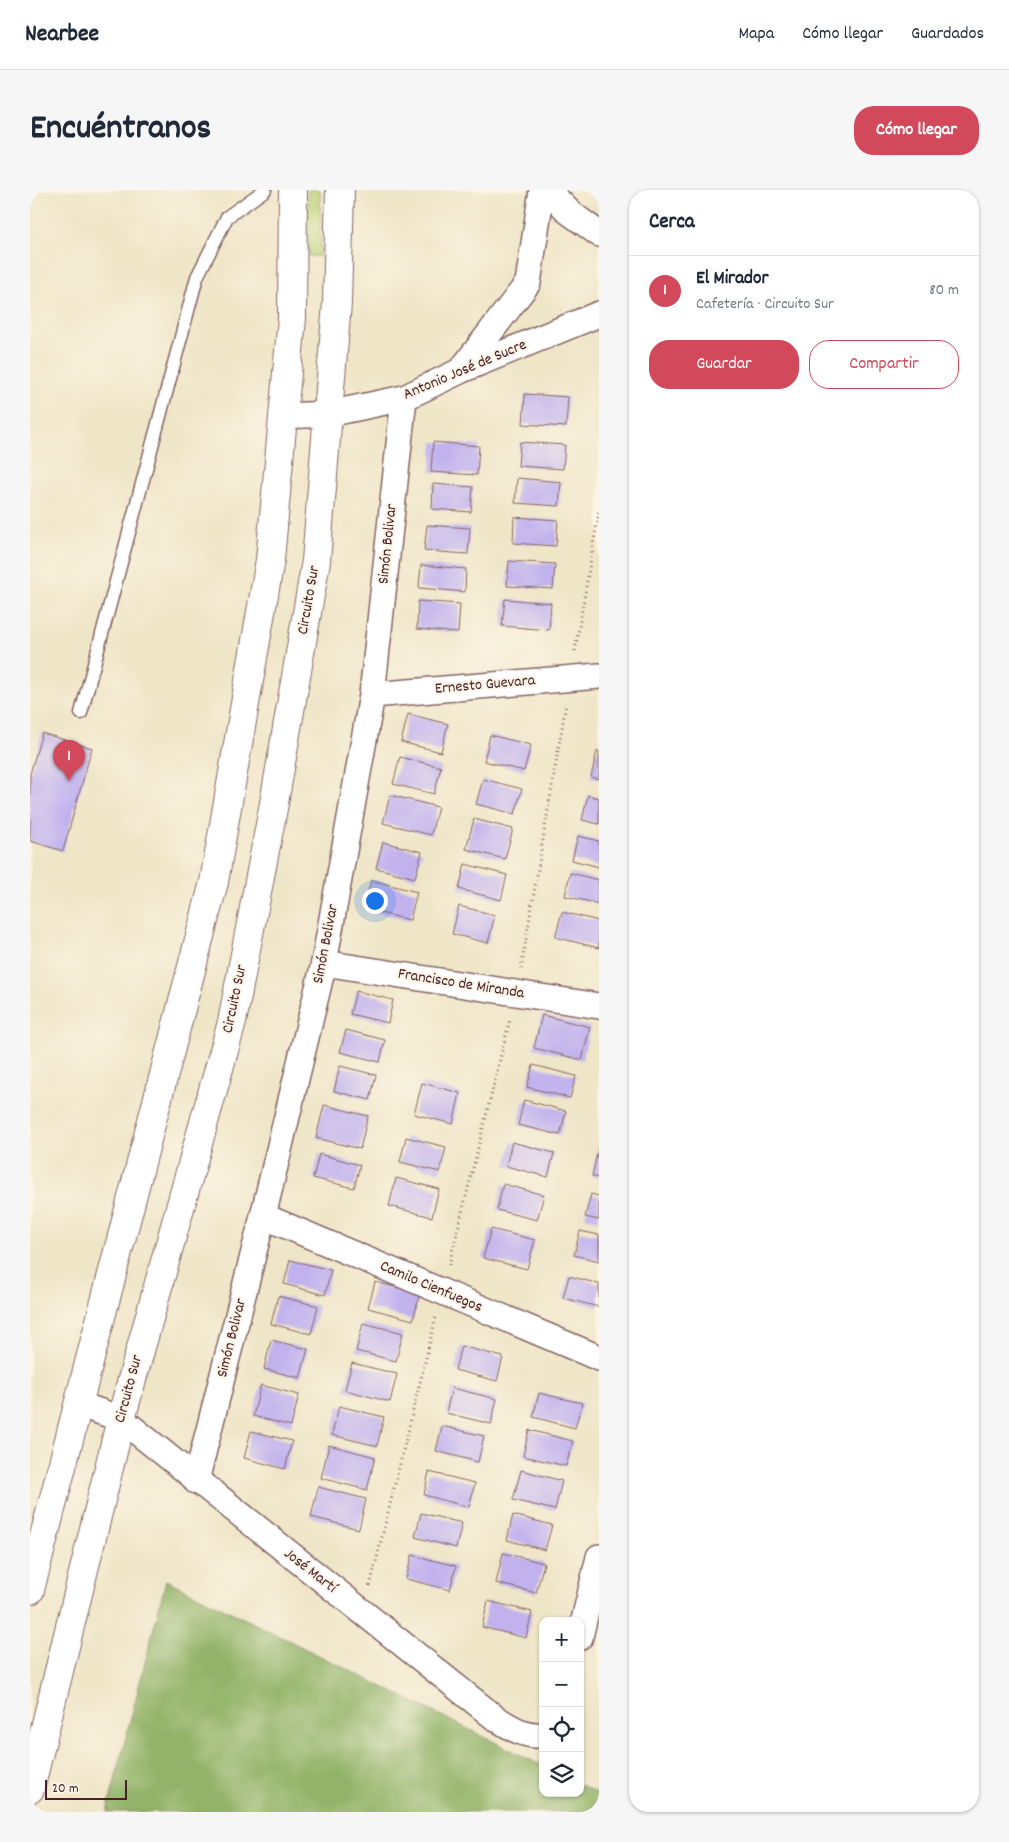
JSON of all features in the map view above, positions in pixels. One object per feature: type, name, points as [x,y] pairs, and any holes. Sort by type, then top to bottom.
[{"type":"highway","points":[[30,1590],[214,882],[270,560],[292,318],[293,190]]},
{"type":"highway","name":"Circuito Sur","points":[[30,1789],[121,1419],[232,1022],[273,809],[316,561],[337,302],[340,190]]},
{"type":"street","points":[[462,370],[528,283],[542,190]]},
{"type":"street","points":[[548,190],[569,212],[599,234]]},
{"type":"street","name":"Antonio José de Sucre","points":[[283,416],[328,414],[404,398],[462,370],[599,314]]},
{"type":"street","name":"Simón Bolivar","points":[[196,1481],[324,963],[372,695],[404,398]]},
{"type":"street","name":"Ernesto Guevara","points":[[372,695],[599,676]]},
{"type":"street","name":"Francisco de Miranda","points":[[324,963],[599,1006]]},
{"type":"street","name":"Camilo Cienfuegos","points":[[263,1216],[599,1358]]},
{"type":"street","name":"José Martí","points":[[78,1404],[121,1419],[196,1481],[494,1717],[516,1731],[531,1736],[539,1735]]},
{"type":"street","points":[[584,1620],[599,1557]]},
{"type":"lane","points":[[81,713],[197,277],[227,217],[264,190]]},
{"type":"path","points":[[364,1613],[516,993],[599,511]]},
{"type":"green space","points":[[308,190],[320,190],[321,256],[309,256]]},
{"type":"green space","points":[[166,1580],[539,1764],[539,1797],[584,1797],[584,1787],[599,1794],[599,1812],[107,1812]]},
{"type":"building","points":[[525,394],[568,397],[566,427],[523,424]]},
{"type":"building","points":[[433,442],[479,446],[477,475],[431,472]]},
{"type":"building","points":[[520,442],[565,445],[563,469],[518,466]]},
{"type":"building","points":[[517,478],[561,482],[559,506],[515,503]]},
{"type":"building","points":[[433,484],[473,487],[471,512],[432,509]]},
{"type":"building","points":[[514,517],[558,520],[556,546],[513,543]]},
{"type":"building","points":[[427,525],[470,528],[468,554],[424,551]]},
{"type":"building","points":[[509,561],[555,564],[553,589],[507,586]]},
{"type":"building","points":[[421,565],[466,569],[465,592],[419,588]]},
{"type":"building","points":[[505,599],[551,603],[549,630],[502,626]]},
{"type":"building","points":[[418,601],[460,604],[458,633],[417,629]]},
{"type":"building","points":[[408,714],[448,724],[441,752],[401,742]]},
{"type":"building","points":[[42,733],[92,748],[63,851],[30,841],[30,774]]},
{"type":"building","points":[[490,735],[531,745],[524,771],[484,761]]},
{"type":"building","points":[[597,751],[599,751],[599,779],[591,777]]},
{"type":"building","points":[[400,757],[441,767],[434,794],[393,784]]},
{"type":"building","points":[[483,779],[522,789],[515,814],[476,804]]},
{"type":"building","points":[[390,795],[438,807],[431,835],[383,823]]},
{"type":"building","points":[[588,795],[599,798],[599,824],[582,820]]},
{"type":"building","points":[[474,819],[513,829],[505,859],[466,849]]},
{"type":"building","points":[[578,836],[599,841],[599,867],[572,860]]},
{"type":"building","points":[[383,842],[422,852],[415,878],[376,868]]},
{"type":"building","points":[[465,864],[507,875],[501,900],[459,889]]},
{"type":"building","points":[[570,873],[599,880],[599,904],[565,896]]},
{"type":"building","points":[[371,880],[417,892],[410,920],[364,909]]},
{"type":"building","points":[[459,906],[495,915],[488,943],[452,934]]},
{"type":"building","points":[[562,912],[599,921],[599,948],[555,937]]},
{"type":"building","points":[[356,991],[393,1000],[388,1023],[350,1014]]},
{"type":"building","points":[[542,1015],[590,1027],[582,1060],[534,1048]]},
{"type":"building","points":[[346,1030],[385,1040],[380,1062],[340,1052]]},
{"type":"building","points":[[533,1065],[576,1076],[570,1098],[527,1087]]},
{"type":"building","points":[[340,1066],[376,1075],[370,1100],[334,1091]]},
{"type":"building","points":[[422,1083],[460,1093],[453,1124],[414,1114]]},
{"type":"building","points":[[524,1100],[566,1111],[560,1135],[518,1125]]},
{"type":"building","points":[[324,1105],[368,1116],[360,1149],[316,1138]]},
{"type":"building","points":[[406,1137],[446,1147],[440,1172],[400,1162]]},
{"type":"building","points":[[512,1142],[554,1153],[548,1177],[506,1166]]},
{"type":"building","points":[[599,1149],[599,1178],[592,1176]]},
{"type":"building","points":[[319,1154],[360,1165],[354,1188],[313,1178]]},
{"type":"building","points":[[396,1178],[439,1189],[432,1217],[389,1206]]},
{"type":"building","points":[[503,1184],[544,1195],[537,1220],[497,1210]]},
{"type":"building","points":[[591,1194],[599,1196],[599,1220],[585,1217]]},
{"type":"building","points":[[491,1229],[535,1240],[527,1269],[483,1258]]},
{"type":"building","points":[[580,1231],[599,1235],[599,1261],[574,1255]]},
{"type":"building","points":[[290,1260],[331,1270],[325,1295],[284,1284]]},
{"type":"building","points":[[569,1276],[599,1284],[599,1307],[563,1298]]},
{"type":"building","points":[[375,1282],[420,1293],[413,1320],[368,1308]]},
{"type":"building","points":[[278,1296],[318,1306],[311,1334],[271,1324]]},
{"type":"building","points":[[363,1323],[403,1333],[396,1361],[356,1351]]},
{"type":"building","points":[[271,1340],[308,1349],[300,1378],[264,1369]]},
{"type":"building","points":[[461,1346],[503,1357],[497,1381],[455,1370]]},
{"type":"building","points":[[352,1363],[397,1374],[390,1402],[345,1390]]},
{"type":"building","points":[[261,1385],[299,1395],[291,1426],[253,1416]]},
{"type":"building","points":[[452,1388],[497,1399],[491,1424],[446,1413]]},
{"type":"building","points":[[539,1393],[582,1403],[575,1428],[533,1417]]},
{"type":"building","points":[[339,1406],[384,1417],[377,1446],[332,1435]]},
{"type":"building","points":[[442,1426],[484,1436],[478,1462],[436,1451]]},
{"type":"building","points":[[529,1430],[573,1441],[566,1466],[523,1456]]},
{"type":"building","points":[[251,1431],[292,1441],[285,1469],[244,1458]]},
{"type":"building","points":[[329,1445],[375,1457],[367,1490],[321,1478]]},
{"type":"building","points":[[521,1470],[562,1481],[555,1510],[513,1500]]},
{"type":"building","points":[[429,1472],[475,1483],[469,1507],[424,1495]]},
{"type":"building","points":[[318,1487],[366,1499],[359,1529],[311,1517]]},
{"type":"building","points":[[421,1513],[462,1523],[456,1548],[415,1537]]},
{"type":"building","points":[[513,1515],[552,1525],[545,1550],[507,1540]]},
{"type":"building","points":[[503,1553],[544,1563],[536,1593],[496,1583]]},
{"type":"building","points":[[412,1555],[456,1566],[450,1590],[406,1579]]},
{"type":"building","points":[[488,1601],[532,1612],[526,1638],[482,1627]]},
{"type":"place","name":"El Mirador","points":[[69,781]]}]
